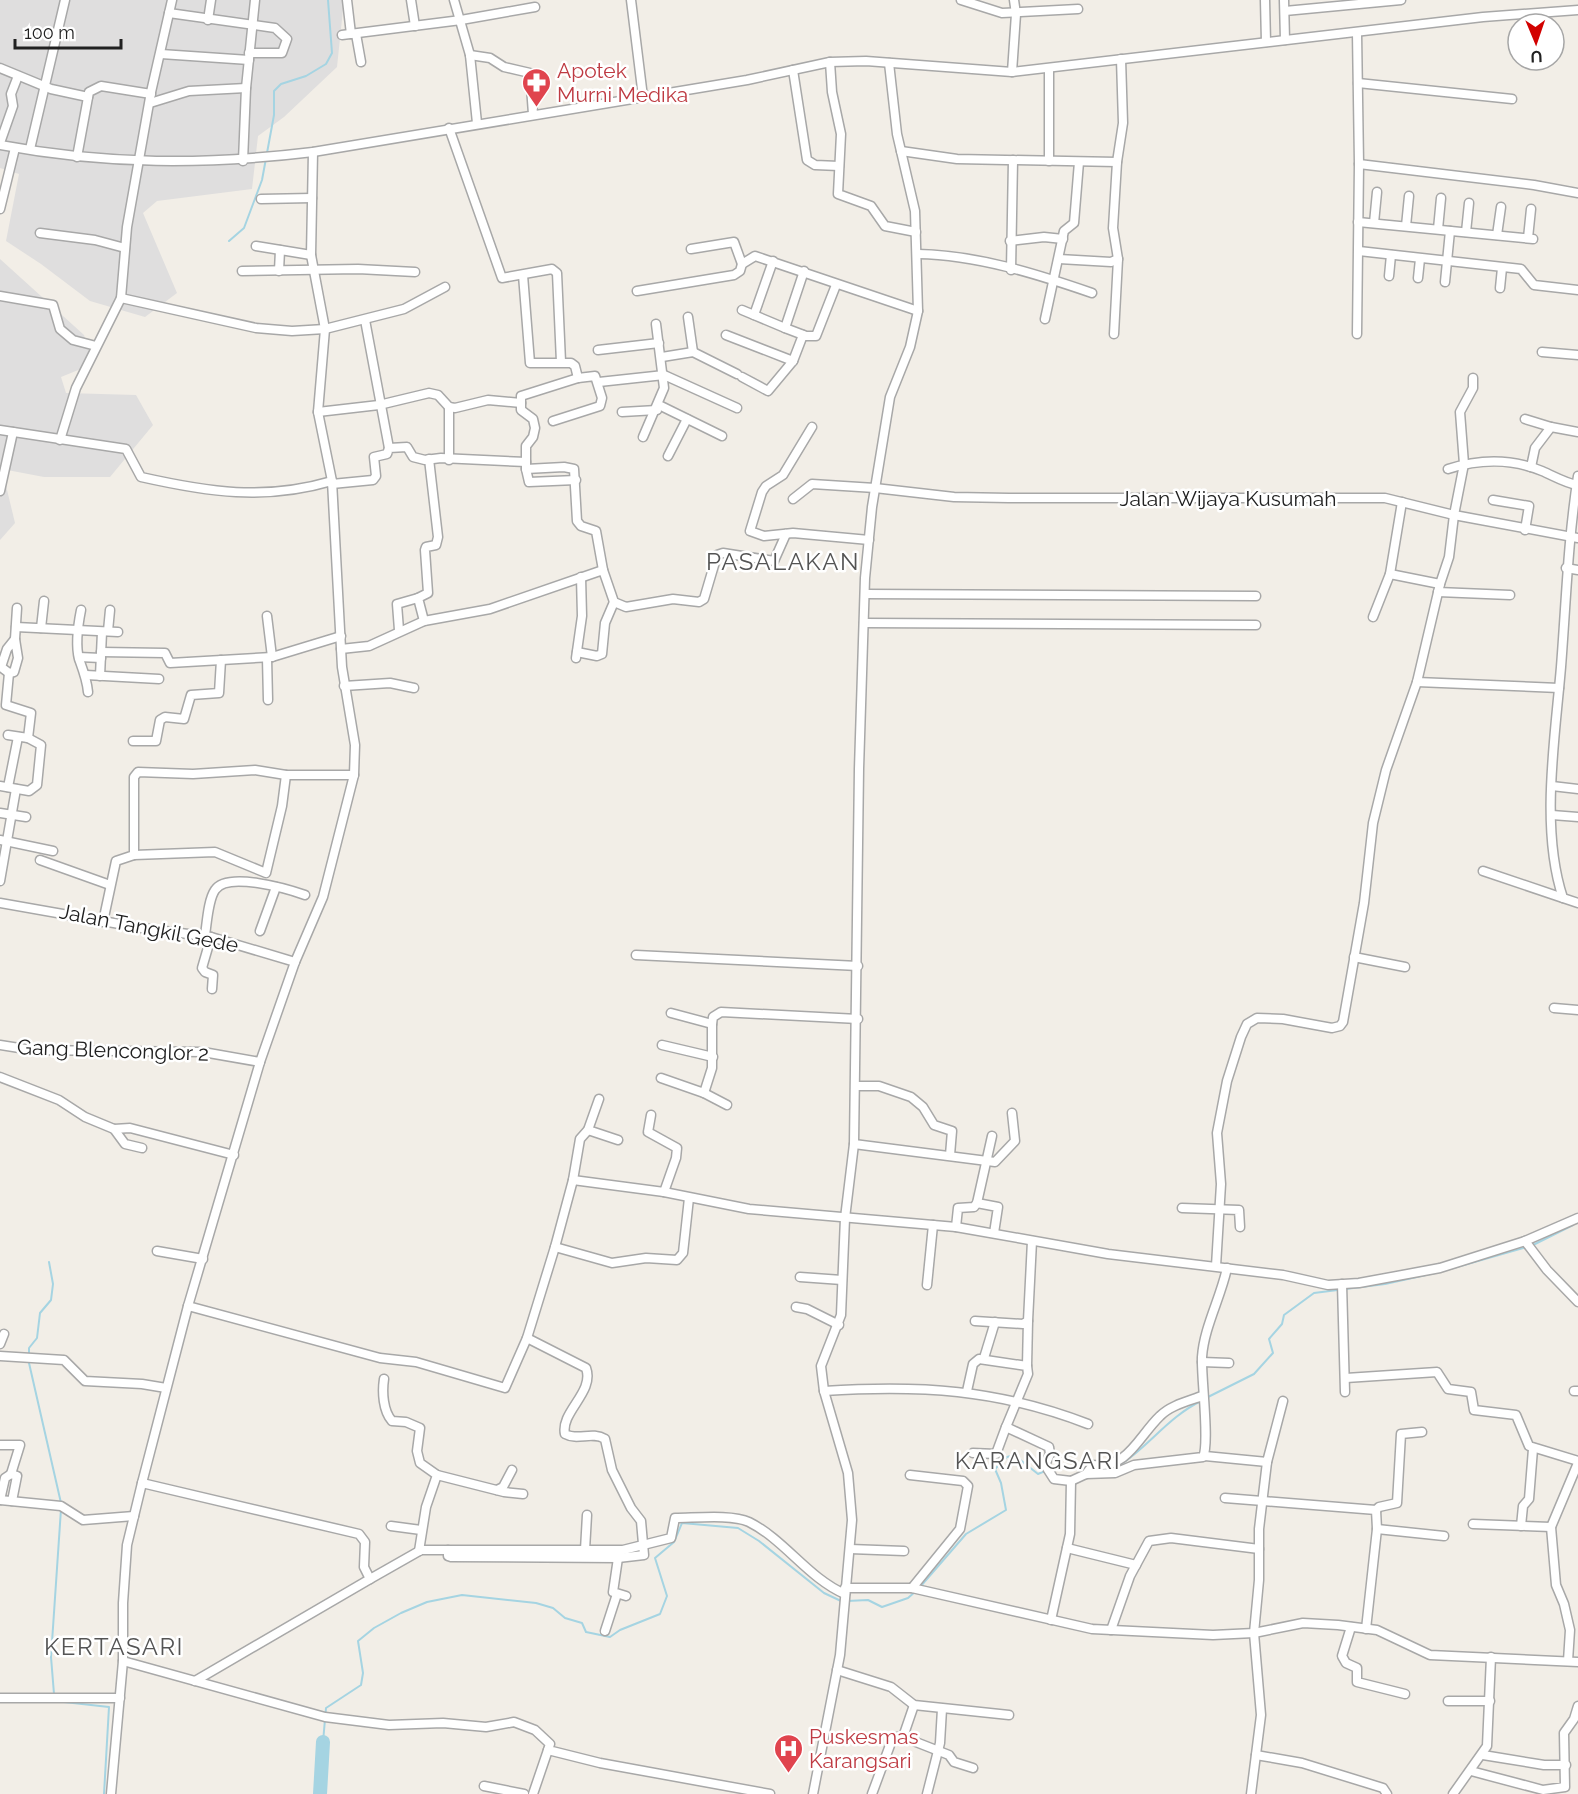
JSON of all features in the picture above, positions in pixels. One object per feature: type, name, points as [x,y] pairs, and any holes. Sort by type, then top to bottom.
[{"type":"street","points":[[30,149],[47,87],[65,0]]},
{"type":"street","points":[[60,440],[69,406],[121,298],[125,248],[150,98],[172,0]]},
{"type":"street","points":[[208,20],[211,0]]},
{"type":"street","points":[[243,160],[250,26],[255,0]]},
{"type":"street","points":[[347,0],[350,34],[361,62]]},
{"type":"street","points":[[411,0],[415,26]]},
{"type":"street","points":[[454,0],[470,55],[477,123]]},
{"type":"street","points":[[631,0],[643,97]]},
{"type":"street","points":[[962,0],[990,10],[1016,14],[1078,9]]},
{"type":"street","points":[[1012,72],[1016,14],[1014,0]]},
{"type":"street","points":[[1265,0],[1266,42]]},
{"type":"street","points":[[1284,0],[1285,40]]},
{"type":"street","points":[[1285,11],[1401,0]]},
{"type":"street","points":[[350,34],[461,20],[535,6]]},
{"type":"street","points":[[18,76],[11,94],[13,106],[0,144],[77,157],[141,162],[243,160],[313,152],[643,97],[830,62],[852,60],[1012,72],[1488,17],[1578,9]]},
{"type":"street","points":[[161,54],[249,56],[279,54],[285,51],[288,42],[283,33],[275,28],[169,13]]},
{"type":"street","points":[[1357,33],[1359,164],[1357,334]]},
{"type":"street","points":[[470,55],[490,58],[504,67],[530,73],[533,114]]},
{"type":"street","points":[[1114,334],[1118,259],[1113,228],[1117,162],[1123,123],[1121,59]]},
{"type":"street","points":[[830,62],[832,92],[841,134],[839,195],[871,206],[885,226],[916,232]]},
{"type":"street","points":[[813,1794],[837,1670],[852,1520],[850,1484],[824,1392],[821,1366],[823,1354],[839,1325],[845,1218],[854,1144],[857,1086],[865,594],[874,488],[890,397],[910,347],[918,311],[918,254],[913,198],[901,152],[889,63]]},
{"type":"street","points":[[0,68],[47,87],[88,97]]},
{"type":"street","points":[[1049,69],[1049,160]]},
{"type":"street","points":[[793,70],[807,160],[815,165],[839,166]]},
{"type":"street","points":[[1358,83],[1512,99]]},
{"type":"street","points":[[77,157],[88,97],[93,89],[101,86],[150,98],[189,91],[246,88]]},
{"type":"street","points":[[449,128],[502,278],[552,269],[557,273],[561,362]]},
{"type":"street","points":[[0,209],[15,148]]},
{"type":"street","points":[[111,1794],[113,1699],[123,1661],[126,1556],[134,1516],[188,1306],[260,1062],[322,897],[354,775],[355,745],[344,686],[340,636],[332,482],[318,412],[325,329],[311,255],[313,152]]},
{"type":"street","points":[[901,152],[949,159],[1117,162]]},
{"type":"street","points":[[1011,270],[1013,160]]},
{"type":"street","points":[[1045,319],[1065,229],[1074,223],[1079,162]]},
{"type":"street","points":[[1359,164],[1534,185],[1578,193]]},
{"type":"street","points":[[1374,223],[1377,192]]},
{"type":"street","points":[[1406,226],[1409,196]]},
{"type":"street","points":[[261,199],[312,198]]},
{"type":"street","points":[[1438,229],[1441,198]]},
{"type":"street","points":[[1466,232],[1469,203]]},
{"type":"street","points":[[1497,235],[1501,207]]},
{"type":"street","points":[[1358,222],[1531,239],[1531,209]]},
{"type":"street","points":[[1444,282],[1450,231]]},
{"type":"street","points":[[40,234],[95,240],[125,248]]},
{"type":"street","points":[[1010,241],[1044,237],[1063,239]]},
{"type":"street","points":[[637,291],[734,275],[740,271],[742,264],[734,242],[691,249]]},
{"type":"street","points":[[256,246],[311,255]]},
{"type":"street","points":[[279,271],[280,250]]},
{"type":"street","points":[[1359,251],[1523,270],[1533,285],[1578,290]]},
{"type":"street","points":[[918,254],[950,255],[1055,280],[1092,293]]},
{"type":"street","points":[[1389,276],[1391,255]]},
{"type":"street","points":[[742,264],[755,256],[918,311]]},
{"type":"street","points":[[1059,259],[1111,262],[1118,259]]},
{"type":"street","points":[[1418,278],[1420,259]]},
{"type":"street","points":[[754,315],[773,261]]},
{"type":"street","points":[[1500,288],[1502,268]]},
{"type":"street","points":[[242,271],[358,269],[415,272]]},
{"type":"street","points":[[785,328],[804,272]]},
{"type":"street","points":[[523,275],[530,363],[561,362],[575,366],[578,378]]},
{"type":"street","points":[[742,310],[813,337],[819,333],[836,285]]},
{"type":"street","points":[[121,298],[273,330],[325,329],[409,308],[445,287]]},
{"type":"street","points":[[0,296],[53,305],[60,329],[73,340],[96,346]]},
{"type":"street","points":[[688,317],[693,352]]},
{"type":"street","points":[[0,430],[126,449],[141,477],[196,490],[229,494],[268,493],[308,488],[332,482],[375,478],[374,457],[387,454],[389,448],[364,320]]},
{"type":"street","points":[[643,437],[658,407],[664,388],[662,357],[656,324]]},
{"type":"street","points":[[726,335],[793,361]]},
{"type":"street","points":[[662,357],[693,352],[768,391],[793,361],[803,335]]},
{"type":"street","points":[[598,350],[659,343]]},
{"type":"street","points":[[1542,352],[1578,355]]},
{"type":"street","points":[[553,421],[600,406],[602,398],[599,382],[591,375],[578,378],[524,394],[521,403],[521,410],[533,419],[536,428],[526,447],[529,482],[576,480]]},
{"type":"street","points":[[599,382],[664,375],[737,408]]},
{"type":"street","points":[[1216,1266],[1219,1210],[1218,1123],[1227,1081],[1247,1024],[1252,1019],[1266,1018],[1332,1028],[1340,1026],[1354,957],[1373,824],[1386,770],[1417,682],[1439,588],[1449,557],[1464,464],[1460,412],[1473,388],[1473,378]]},
{"type":"street","points":[[318,412],[379,405],[429,393],[438,395],[449,407],[458,408],[488,400],[521,403]]},
{"type":"street","points":[[449,407],[450,460]]},
{"type":"street","points":[[622,412],[658,407],[722,436]]},
{"type":"street","points":[[668,456],[687,419]]},
{"type":"street","points":[[1525,419],[1578,432]]},
{"type":"street","points":[[1531,467],[1535,448],[1551,427]]},
{"type":"street","points":[[812,428],[783,476],[766,486],[762,492],[750,530],[764,536],[786,534],[869,540]]},
{"type":"street","points":[[0,490],[13,432]]},
{"type":"street","points":[[389,448],[407,447],[413,457],[429,459],[574,469],[577,520],[581,526],[596,531],[603,570],[614,602],[605,622],[602,654],[597,656],[576,655],[582,616],[581,578]]},
{"type":"street","points":[[399,630],[397,604],[428,593],[425,550],[426,547],[436,545],[438,537],[429,459]]},
{"type":"street","points":[[1448,468],[1479,461],[1506,461],[1531,467],[1560,481],[1577,480],[1574,538],[1566,568],[1552,786],[1556,878],[1563,898]]},
{"type":"street","name":"Jalan Wijaya Kusumah","points":[[793,499],[809,484],[954,496],[1009,498],[1368,497],[1574,538]]},
{"type":"street","points":[[1493,500],[1529,506],[1525,530]]},
{"type":"street","points":[[1373,617],[1389,574],[1402,502]]},
{"type":"street","points":[[614,602],[626,607],[673,599],[699,602],[704,599],[717,555],[723,553],[774,561],[786,534]]},
{"type":"street","points":[[1566,568],[1578,570]]},
{"type":"street","points":[[341,649],[369,646],[399,630],[424,621],[490,609],[603,570]]},
{"type":"street","points":[[1389,574],[1439,588],[1510,595]]},
{"type":"street","points":[[865,594],[1256,596]]},
{"type":"street","points":[[418,598],[424,621]]},
{"type":"street","points":[[40,628],[44,600]]},
{"type":"street","points":[[9,673],[14,672],[17,667],[15,639],[17,608]]},
{"type":"street","points":[[81,610],[77,631],[79,657],[86,675],[88,692]]},
{"type":"street","points":[[100,676],[101,655],[109,632],[110,610]]},
{"type":"street","points":[[267,616],[268,700]]},
{"type":"street","points":[[864,623],[1256,625]]},
{"type":"street","points":[[16,627],[109,632]]},
{"type":"street","points":[[79,657],[165,652],[170,663],[269,657],[340,636]]},
{"type":"street","points":[[9,673],[1,667],[7,649],[15,639]]},
{"type":"street","points":[[133,741],[156,741],[160,720],[165,717],[184,718],[191,695],[219,693],[222,660]]},
{"type":"street","points":[[9,673],[6,705],[31,713],[28,738]]},
{"type":"street","points":[[86,675],[123,682],[147,682],[159,679]]},
{"type":"street","points":[[1417,682],[1559,688]]},
{"type":"street","points":[[344,686],[390,683],[414,688]]},
{"type":"street","points":[[8,735],[28,738],[39,743],[42,748],[37,785],[29,791],[8,787]]},
{"type":"street","points":[[0,881],[3,841],[12,815],[8,787],[18,737]]},
{"type":"street","points":[[134,855],[134,786],[138,772],[194,774],[255,770],[286,775],[354,775]]},
{"type":"street","points":[[103,922],[116,861],[134,855],[215,852],[266,873],[282,807],[286,775]]},
{"type":"street","points":[[1552,786],[1578,789]]},
{"type":"street","points":[[0,813],[26,817]]},
{"type":"street","points":[[1552,815],[1578,817]]},
{"type":"street","points":[[3,841],[53,851]]},
{"type":"street","points":[[40,860],[110,885]]},
{"type":"street","points":[[1483,871],[1578,903]]},
{"type":"street","points":[[212,989],[213,975],[202,970],[216,887],[242,881],[305,895]]},
{"type":"street","points":[[260,931],[276,887]]},
{"type":"street","name":"Jalan Tangkil Gede","points":[[0,903],[103,922],[208,936],[296,962]]},
{"type":"street","points":[[636,955],[858,966]]},
{"type":"street","points":[[1354,957],[1405,967]]},
{"type":"street","points":[[1554,1008],[1578,1010]]},
{"type":"street","points":[[704,1093],[711,1076],[712,1024],[717,1014],[738,1011],[858,1019]]},
{"type":"street","points":[[671,1013],[712,1024]]},
{"type":"street","name":"Gang Blenconglor 2","points":[[0,1045],[27,1050],[203,1052],[260,1062]]},
{"type":"street","points":[[662,1045],[713,1057]]},
{"type":"street","points":[[0,1077],[42,1092],[114,1130],[125,1144],[142,1148]]},
{"type":"street","points":[[661,1078],[704,1093],[727,1105]]},
{"type":"street","points":[[857,1086],[879,1086],[916,1100],[935,1126],[952,1131],[950,1155]]},
{"type":"street","points":[[188,1306],[380,1358],[416,1362],[502,1389],[506,1387],[527,1338],[555,1247],[573,1180],[580,1139],[588,1130],[599,1099]]},
{"type":"street","points":[[854,1144],[995,1162],[1015,1141],[1012,1113]]},
{"type":"street","points":[[651,1115],[648,1132],[677,1149],[664,1192]]},
{"type":"street","points":[[114,1130],[130,1128],[234,1155]]},
{"type":"street","points":[[588,1130],[618,1140]]},
{"type":"street","points":[[956,1227],[958,1208],[974,1207],[977,1203],[992,1136]]},
{"type":"street","points":[[573,1180],[664,1192],[749,1209],[956,1227],[1108,1254],[1216,1266],[1343,1288],[1440,1268],[1528,1245],[1578,1218]]},
{"type":"street","points":[[555,1247],[612,1263],[646,1258],[677,1260],[683,1253],[689,1198]]},
{"type":"street","points":[[977,1203],[998,1207],[994,1233]]},
{"type":"street","points":[[1182,1208],[1239,1210],[1240,1227]]},
{"type":"street","points":[[927,1285],[933,1225]]},
{"type":"street","points":[[973,1453],[996,1454],[1028,1374],[1032,1241]]},
{"type":"street","points":[[1528,1245],[1578,1302]]},
{"type":"street","points":[[157,1251],[203,1259]]},
{"type":"street","points":[[1205,1456],[1202,1362],[1206,1334],[1221,1293],[1227,1268]]},
{"type":"street","points":[[800,1277],[842,1280]]},
{"type":"street","points":[[1343,1288],[1345,1392]]},
{"type":"street","points":[[796,1307],[807,1309],[839,1325]]},
{"type":"street","points":[[975,1321],[1023,1324],[1028,1321]]},
{"type":"street","points":[[984,1358],[995,1322]]},
{"type":"street","points":[[0,1344],[4,1334]]},
{"type":"street","points":[[527,1338],[586,1368],[586,1384],[565,1425],[565,1434],[577,1438],[594,1436],[605,1438],[612,1470],[631,1508],[640,1517],[649,1542],[644,1555],[618,1558],[590,1553]]},
{"type":"street","points":[[0,1356],[68,1361],[86,1381],[142,1384],[166,1388]]},
{"type":"street","points":[[967,1391],[973,1364],[984,1358],[1027,1366]]},
{"type":"street","points":[[1202,1362],[1229,1363]]},
{"type":"street","points":[[1346,1378],[1437,1372],[1448,1389],[1471,1392],[1474,1410],[1516,1415],[1523,1436],[1533,1449],[1578,1462],[1551,1527],[1556,1585],[1564,1604],[1570,1630],[1568,1661]]},
{"type":"street","points":[[384,1379],[388,1416],[392,1421],[408,1423],[420,1428],[417,1456],[420,1463],[437,1474],[497,1490],[523,1494]]},
{"type":"street","points":[[824,1392],[876,1388],[967,1391],[1017,1400],[1088,1424]]},
{"type":"street","points":[[1113,1469],[1162,1414],[1202,1398]]},
{"type":"street","points":[[1251,1794],[1260,1697],[1254,1634],[1260,1580],[1262,1500],[1267,1462],[1283,1401]]},
{"type":"street","points":[[1006,1427],[1050,1451],[1046,1465],[1051,1476],[1057,1480],[1071,1481],[1088,1471],[1093,1465],[1113,1469],[1133,1465],[1197,1460],[1205,1456],[1267,1462]]},
{"type":"street","points":[[1225,1498],[1376,1510],[1380,1506],[1397,1503],[1401,1434],[1422,1432]]},
{"type":"street","points":[[0,1445],[20,1445],[11,1474],[5,1478],[0,1500],[62,1506],[83,1520],[134,1516]]},
{"type":"street","points":[[1521,1526],[1523,1506],[1528,1500],[1533,1449]]},
{"type":"street","points":[[497,1490],[503,1487],[512,1470]]},
{"type":"street","points":[[11,1474],[17,1476],[12,1501]]},
{"type":"street","points":[[419,1551],[421,1530],[437,1474]]},
{"type":"street","points":[[910,1475],[963,1481],[968,1486],[960,1529],[913,1588]]},
{"type":"street","points":[[1051,1620],[1071,1527],[1071,1481]]},
{"type":"street","points":[[142,1483],[359,1534],[365,1542],[364,1567],[370,1579]]},
{"type":"street","points":[[1366,1629],[1377,1529],[1376,1510]]},
{"type":"street","points":[[587,1515],[590,1553]]},
{"type":"street","points":[[195,1681],[419,1551],[590,1553],[630,1550],[649,1542],[671,1538],[675,1518],[738,1519],[748,1522],[827,1585],[845,1596],[913,1588],[1092,1629],[1213,1635],[1254,1634],[1302,1623],[1351,1627],[1377,1630],[1430,1655],[1578,1662]]},
{"type":"street","points":[[1473,1524],[1551,1527]]},
{"type":"street","points":[[391,1526],[421,1530]]},
{"type":"street","points":[[1377,1529],[1444,1536]]},
{"type":"street","points":[[1111,1630],[1136,1565],[1149,1541],[1156,1538],[1221,1542],[1259,1549]]},
{"type":"street","points":[[1067,1548],[1136,1565]]},
{"type":"street","points":[[850,1549],[904,1551]]},
{"type":"street","points":[[604,1631],[621,1595],[612,1592],[618,1558]]},
{"type":"street","points":[[1351,1627],[1342,1656],[1346,1663],[1357,1668],[1357,1682],[1405,1694]]},
{"type":"street","points":[[1454,1794],[1483,1755],[1489,1737],[1491,1657]]},
{"type":"street","points":[[123,1661],[322,1716],[389,1725],[443,1723],[486,1726],[514,1722],[535,1730],[546,1738],[549,1744],[533,1794]]},
{"type":"street","points":[[837,1670],[873,1680],[900,1693],[914,1705],[1009,1716]]},
{"type":"street","points":[[0,1698],[113,1699]]},
{"type":"street","points":[[1448,1701],[1490,1701]]},
{"type":"street","points":[[903,1737],[914,1705]]},
{"type":"street","points":[[1471,1771],[1543,1790],[1565,1787],[1564,1730],[1574,1719],[1578,1706]]},
{"type":"street","points":[[927,1794],[939,1752],[942,1709]]},
{"type":"street","points":[[872,1794],[893,1737],[903,1737],[948,1755],[954,1762],[973,1768]]},
{"type":"street","points":[[548,1750],[600,1763],[770,1794]]},
{"type":"street","points":[[1256,1755],[1316,1767],[1383,1788],[1387,1794]]},
{"type":"street","points":[[1483,1755],[1544,1765],[1566,1765]]},
{"type":"street","points":[[484,1786],[524,1794]]},
{"type":"shaded area","points":[[0,0],[344,0],[337,67],[284,117],[258,136],[252,189],[157,201],[143,213],[177,293],[145,317],[90,301],[6,241],[19,174],[0,168]]},
{"type":"shaded area","points":[[0,259],[84,335],[93,364],[61,377],[66,393],[136,395],[153,425],[110,477],[44,477],[2,469],[15,523],[0,540]]},
{"type":"waterway","points":[[229,241],[244,228],[262,180],[274,115],[274,91],[281,84],[306,76],[326,64],[332,53],[328,0]]},
{"type":"waterway","points":[[1533,1245],[1573,1225]]},
{"type":"waterway","points":[[1443,1271],[1527,1247]]},
{"type":"waterway","points":[[49,1262],[53,1284],[51,1300],[40,1313],[37,1338],[29,1348],[29,1363],[61,1503]]},
{"type":"waterway","points":[[1206,1398],[1254,1374],[1273,1353],[1269,1339],[1282,1324],[1284,1315],[1314,1293],[1385,1284],[1435,1273]]},
{"type":"waterway","points":[[1111,1470],[1123,1463],[1177,1416],[1201,1401]]},
{"type":"waterway","points":[[920,1587],[966,1534],[1006,1510],[1001,1483],[995,1469],[1007,1457],[1014,1455],[1038,1474],[1045,1471]]},
{"type":"waterway","points":[[1050,1469],[1058,1466],[1088,1469]]},
{"type":"waterway","points":[[54,1694],[51,1657],[61,1509]]},
{"type":"waterway","points":[[323,1742],[326,1708],[361,1685],[363,1673],[358,1641],[374,1628],[427,1602],[462,1595],[536,1603],[553,1608],[565,1618],[582,1623],[586,1632],[610,1637],[620,1630],[660,1614],[667,1596],[655,1558],[674,1542],[682,1523],[738,1528],[759,1541],[824,1593],[841,1601]]},
{"type":"waterway","points":[[847,1601],[868,1600],[882,1607],[908,1598],[916,1591]]},
{"type":"waterway","points":[[64,1702],[109,1707],[104,1794]]},
{"type":"waterway","points":[[320,1794],[323,1742]]},
{"type":"place","name":"Apotek Murni Medika","points":[[536,108]]},
{"type":"place","name":"Puskesmas Karangsari","points":[[788,1774]]},
{"type":"district","name":"PASALAKAN","points":[[783,561]]},
{"type":"district","name":"KARANGSARI","points":[[1038,1460]]},
{"type":"district","name":"KERTASARI","points":[[114,1646]]}]
